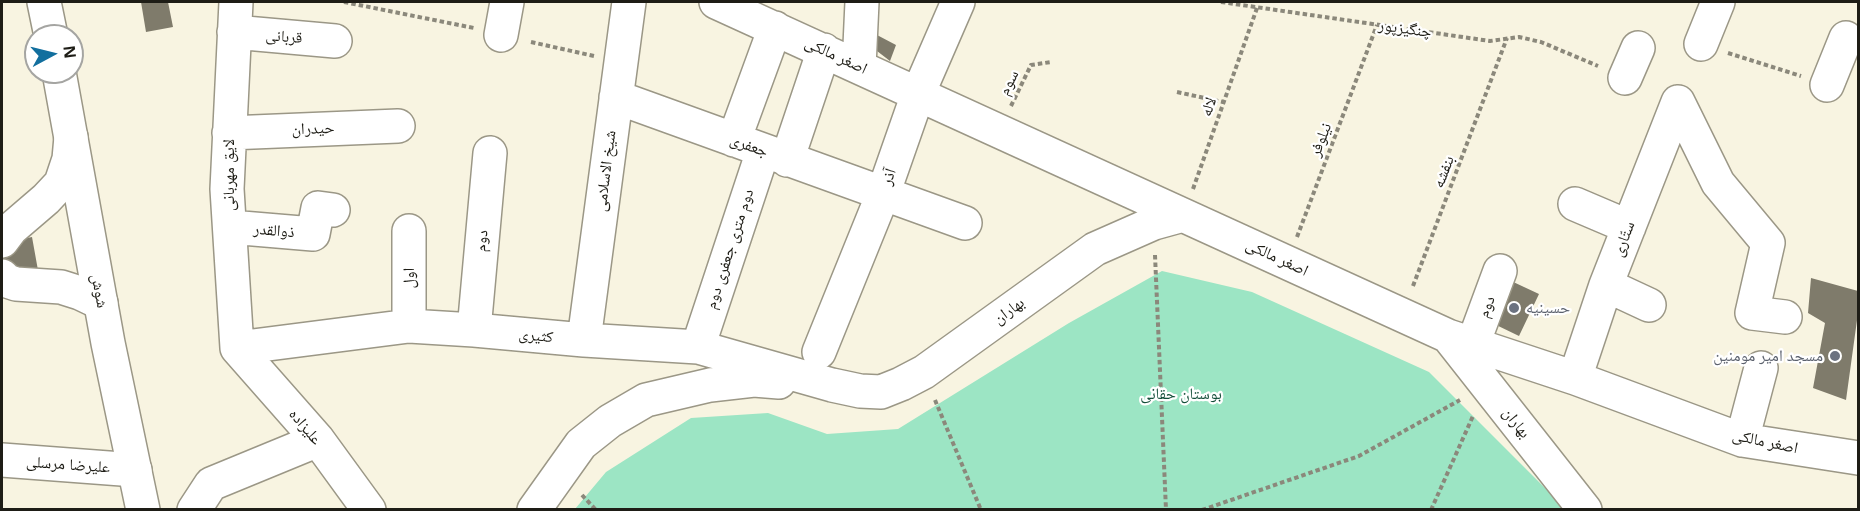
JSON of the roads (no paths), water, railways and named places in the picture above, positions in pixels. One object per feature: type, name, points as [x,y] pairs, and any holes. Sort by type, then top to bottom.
[{"type":"street","points":[[44,2],[49,24]]},
{"type":"street","points":[[501,34],[507,2]]},
{"type":"street","name":"شیخ الاسلامی","points":[[584,340],[629,2]]},
{"type":"street","name":"اصغر مالکی","points":[[716,2],[999,131],[1169,219],[1287,263],[1460,340],[1575,378],[1742,440],[1858,458]]},
{"type":"street","points":[[859,67],[862,2]]},
{"type":"street","name":"آذر","points":[[819,352],[884,194],[918,94],[958,2]]},
{"type":"street","points":[[1701,44],[1718,2]]},
{"type":"street","name":"قربانی","points":[[235,17],[335,41]]},
{"type":"street","name":"لایق مهربانی","points":[[235,17],[227,189],[237,348]]},
{"type":"street","points":[[761,150],[775,28]]},
{"type":"street","points":[[1827,85],[1846,38]]},
{"type":"street","points":[[1625,78],[1638,48]]},
{"type":"street","points":[[761,150],[824,50]]},
{"type":"street","name":"شوش","points":[[61,84],[101,303],[143,510]]},
{"type":"street","name":"جعفری","points":[[616,97],[884,194]]},
{"type":"street","name":"ستّاری","points":[[1575,378],[1606,285],[1678,102],[1718,183],[1768,243],[1752,313],[1785,317]]},
{"type":"street","name":"حیدران","points":[[229,133],[398,126]]},
{"type":"street","points":[[2,241],[61,183],[69,159],[71,132]]},
{"type":"street","name":"دوم متری جعفری دوم","points":[[698,347],[761,150]]},
{"type":"street","name":"دوم","points":[[474,330],[490,153]]},
{"type":"street","points":[[884,194],[965,223]]},
{"type":"street","points":[[1575,204],[1629,227]]},
{"type":"street","name":"ذوالقدر","points":[[230,227],[314,234],[318,208],[333,210]]},
{"type":"street","name":"بهاران","points":[[832,385],[860,392],[881,392],[901,384],[924,372],[1095,249],[1169,219]]},
{"type":"street","name":"اول","points":[[409,326],[410,231]]},
{"type":"street","name":"دوم","points":[[1460,340],[1500,271]]},
{"type":"street","points":[[2,276],[7,281],[16,284],[61,287],[101,303]]},
{"type":"street","points":[[1606,285],[1649,305]]},
{"type":"street","name":"کثیری","points":[[237,348],[409,326],[474,330],[698,347],[832,385]]},
{"type":"street","name":"بهاران","points":[[1460,340],[1487,385],[1585,510]]},
{"type":"street","name":"علیزاده","points":[[237,348],[318,440],[369,510]]},
{"type":"street","points":[[1742,440],[1761,369]]},
{"type":"street","points":[[534,510],[581,444],[610,421],[646,400],[710,384],[754,380],[832,385]]},
{"type":"street","points":[[194,510],[211,484],[318,440]]},
{"type":"street","name":"علیرضا مرسلی","points":[[2,460],[135,470]]},
{"type":"place","name":"حسینیه","points":[[1514,308]]},
{"type":"place","name":"مسجد امیر مومنین","points":[[1835,356]]},
{"type":"park label","name":"بوستان حقانی","points":[[1181,394]]}]
